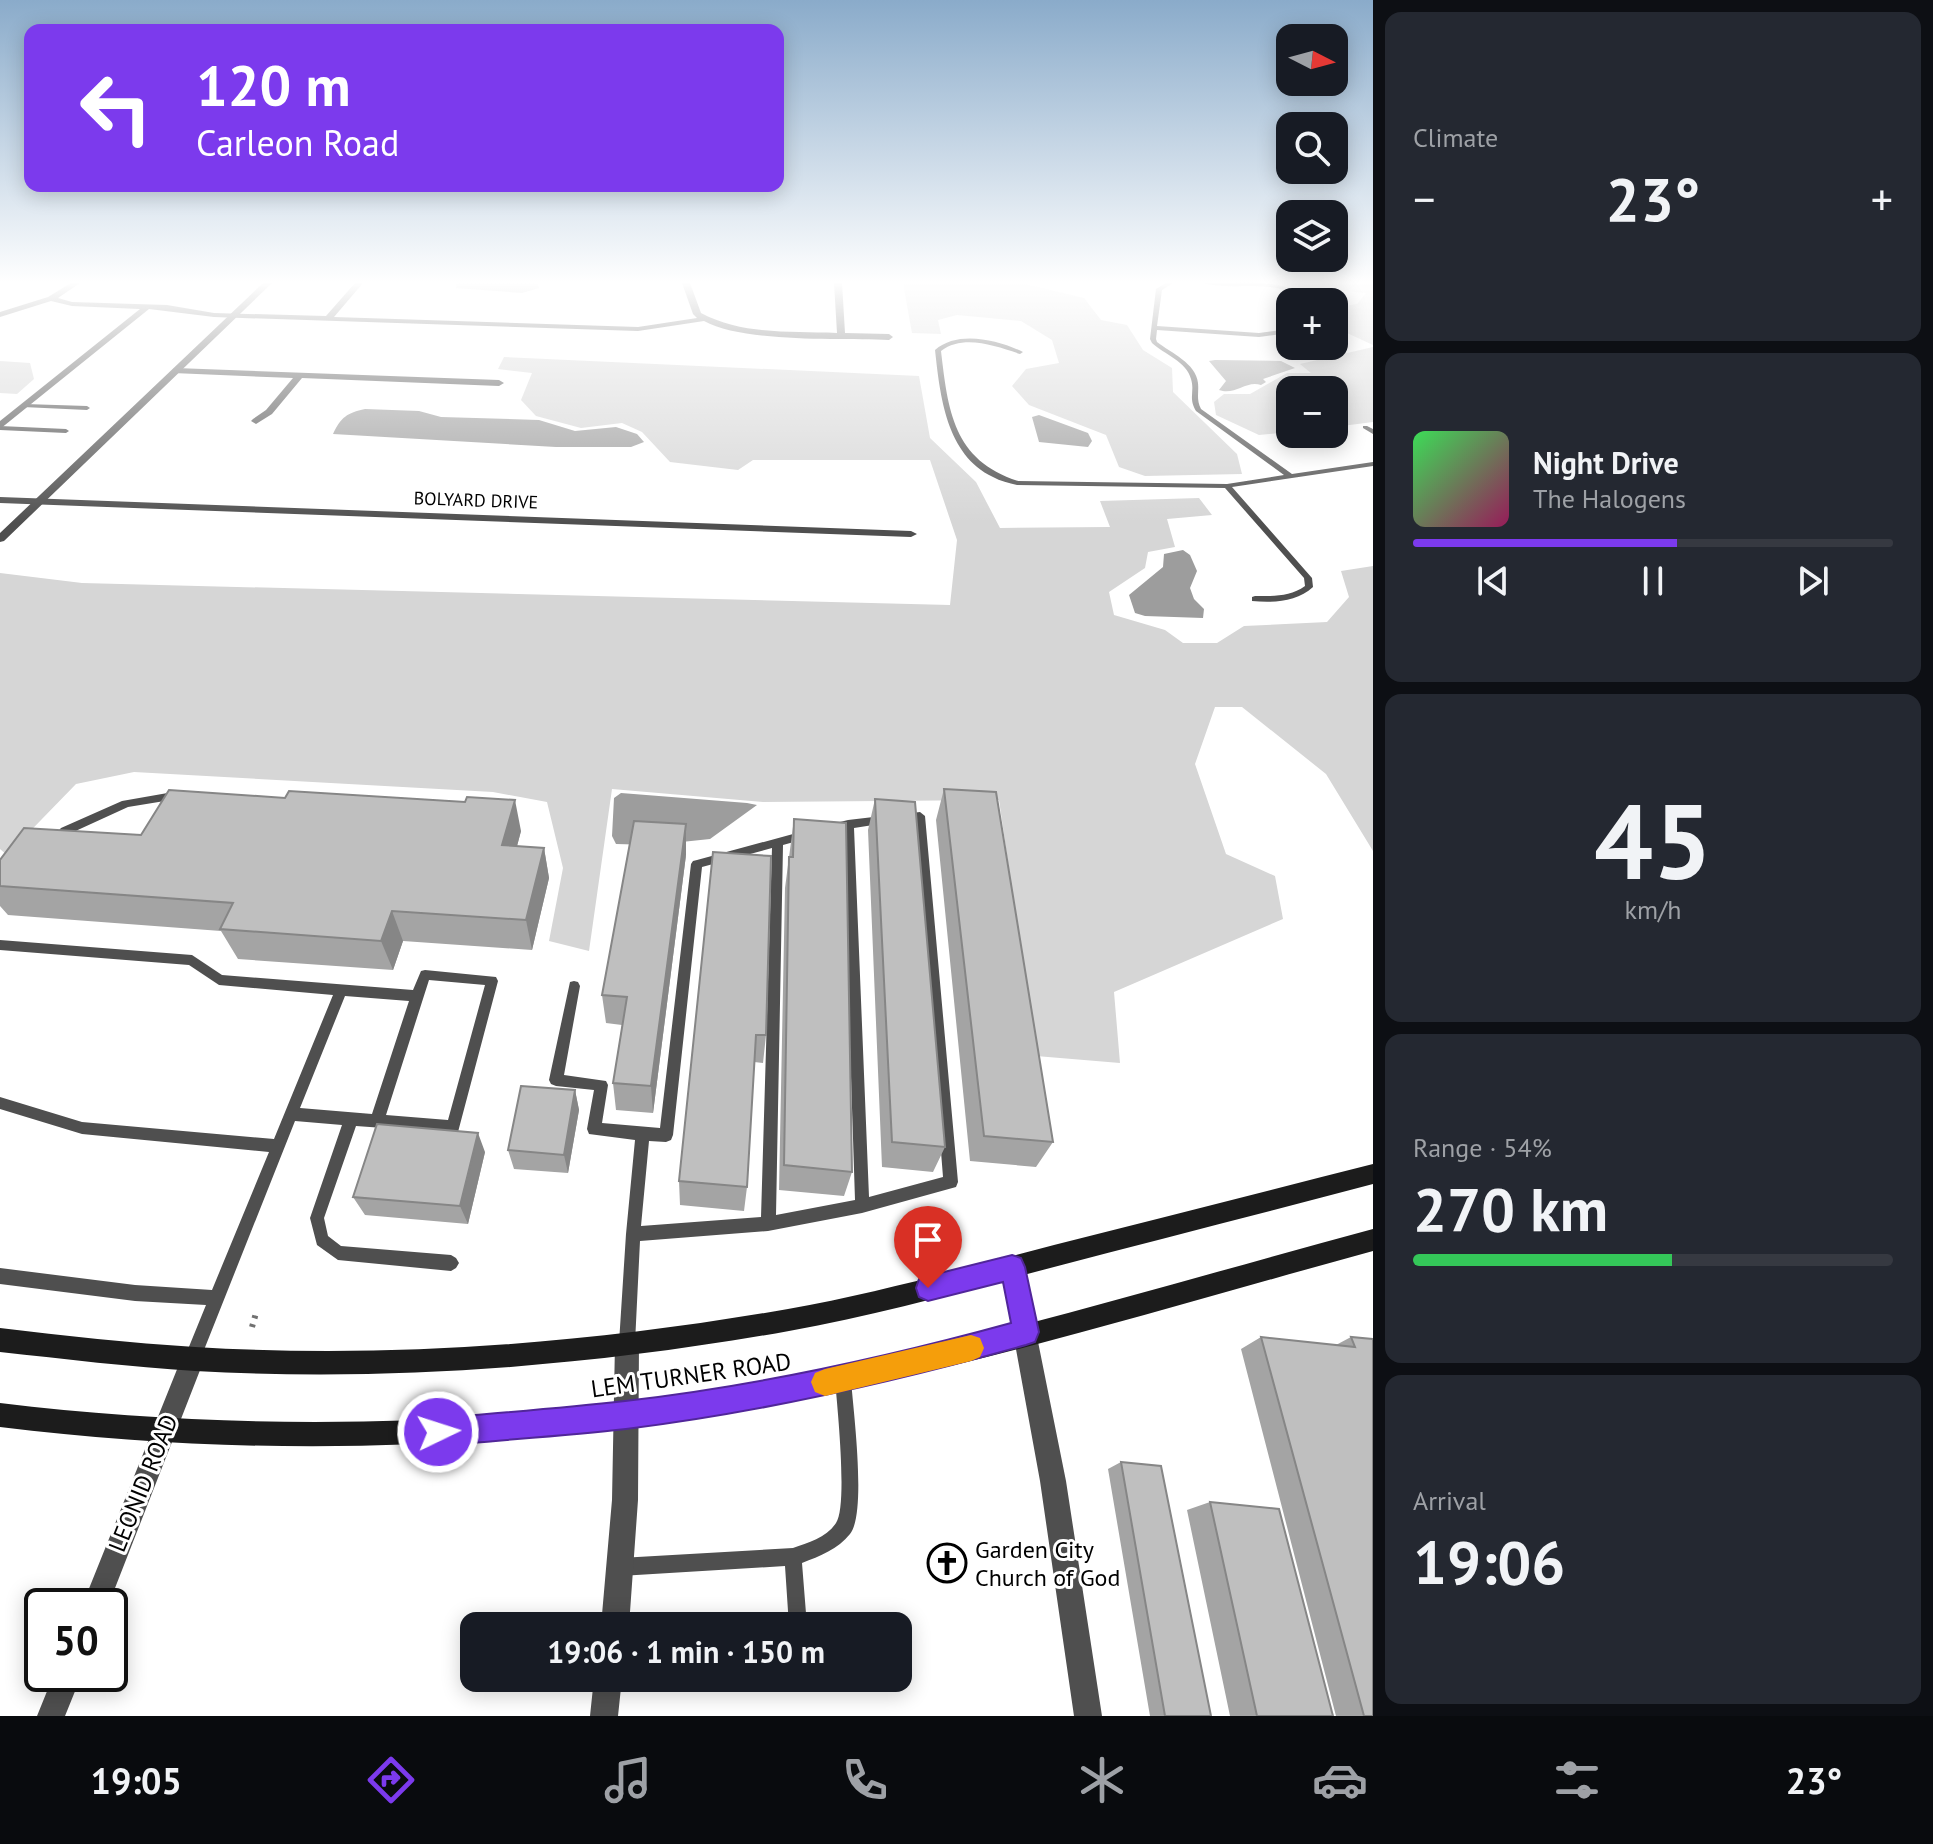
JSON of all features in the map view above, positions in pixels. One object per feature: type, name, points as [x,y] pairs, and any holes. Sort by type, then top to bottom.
[{"type":"main road","name":"LEM TURNER ROAD","points":[[0,1340],[192,1360],[388,1363],[679,1338],[791,1320],[1373,1174]]},
{"type":"main road","name":"LEM TURNER ROAD","points":[[0,1415],[163,1433],[313,1436],[422,1433],[625,1415],[843,1378],[922,1361],[1373,1240]]},
{"type":"street","points":[[0,427],[78,363]]},
{"type":"street","points":[[0,539],[184,363]]},
{"type":"street","points":[[176,371],[499,383]]},
{"type":"street","points":[[256,421],[269,412],[300,375]]},
{"type":"street","name":"BOLYARD DRIVE","points":[[0,500],[911,534]]},
{"type":"street","points":[[1012,1267],[1053,1481],[1088,1716]]},
{"type":"street","points":[[616,1612],[625,1500],[627,1343]]},
{"type":"street","name":"LEONID ROAD","points":[[102,1588],[192,1360]]},
{"type":"street","points":[[51,1716],[61,1692]]},
{"type":"street","points":[[604,1716],[607,1692]]},
{"type":"lane","points":[[939,363],[943,400],[958,443],[983,471],[1017,483],[1227,486],[1373,464]]},
{"type":"lane","points":[[1180,363],[1193,374],[1196,382],[1192,398],[1198,410],[1291,477]]},
{"type":"lane","points":[[25,406],[87,408]]},
{"type":"lane","points":[[0,427],[66,431]]},
{"type":"lane","points":[[1365,427],[1373,432]]},
{"type":"lane","points":[[1227,486],[1308,578],[1309,587],[1302,593],[1290,597],[1255,599]]},
{"type":"lane","points":[[46,847],[65,831],[126,804],[191,793]]},
{"type":"lane","points":[[574,986],[556,1080],[601,1085],[594,1129],[666,1135],[697,864],[848,824],[920,816],[951,1182],[862,1206],[768,1224],[633,1234]]},
{"type":"lane","points":[[848,824],[862,1206]]},
{"type":"lane","points":[[768,1224],[778,842]]},
{"type":"lane","points":[[1,947],[192,960],[219,980],[417,996]]},
{"type":"lane","points":[[291,1114],[351,1119],[453,1127],[492,981],[425,975],[377,1121]]},
{"type":"lane","points":[[192,1360],[341,991]]},
{"type":"lane","points":[[0,1103],[82,1128],[278,1146]]},
{"type":"lane","points":[[351,1119],[317,1218],[322,1240],[338,1253],[451,1263]]},
{"type":"lane","points":[[627,1343],[643,1134]]},
{"type":"lane","points":[[1,1278],[135,1293],[217,1298]]},
{"type":"lane","points":[[620,1567],[793,1557],[823,1546],[845,1527],[851,1493],[843,1378]]},
{"type":"lane","points":[[793,1557],[797,1612]]},
{"type":"path","points":[[252,1327],[256,1313]]},
{"type":"shaded area","points":[[0,363],[30,363],[34,379],[17,394],[0,393]]},
{"type":"shaded area","points":[[501,363],[637,363],[919,376],[930,438],[976,482],[1000,528],[1110,527],[1100,501],[1199,498],[1212,515],[1167,519],[1175,547],[1148,552],[1145,568],[1109,592],[1114,615],[1165,630],[1183,643],[1217,643],[1244,626],[1327,622],[1349,597],[1341,571],[1373,566],[1373,851],[1326,774],[1242,707],[1215,707],[1195,764],[1226,854],[1275,876],[1283,919],[1114,992],[1120,1063],[1036,1056],[999,800],[763,802],[612,789],[589,951],[549,941],[563,868],[547,802],[493,792],[134,772],[76,784],[7,855],[0,849],[0,573],[82,583],[950,605],[957,540],[930,460],[753,460],[738,470],[670,462],[642,432],[622,423],[581,428],[536,416],[521,400],[532,373],[498,369]]},
{"type":"shaded area","points":[[1059,363],[1164,363],[1172,368],[1173,392],[1237,454],[1242,474],[1145,476],[1119,467],[1106,435],[1029,405],[1012,386],[1026,369]]},
{"type":"shaded area","points":[[1211,363],[1285,363],[1295,368],[1263,379],[1266,382],[1261,385],[1219,390],[1226,381]]},
{"type":"shaded area","points":[[1373,363],[1373,422],[1348,425],[1348,376],[1282,376],[1287,373],[1311,373],[1300,364]]},
{"type":"shaded area","points":[[1276,379],[1276,433],[1259,435],[1216,415],[1214,402],[1224,394],[1250,394]]},
{"type":"shaded area","points":[[365,409],[419,411],[441,417],[539,420],[575,431],[616,427],[637,434],[644,442],[631,447],[556,447],[333,434],[345,417]]},
{"type":"shaded area","points":[[1039,415],[1088,433],[1092,441],[1088,447],[1039,442],[1032,417]]},
{"type":"shaded area","points":[[1183,550],[1190,555],[1197,571],[1190,588],[1194,599],[1204,609],[1203,618],[1135,613],[1129,595],[1163,567],[1164,554]]},
{"type":"shaded area","points":[[621,793],[757,805],[710,839],[653,845],[616,844],[612,836],[614,798]]},
{"type":"building","points":[[944,789],[996,792],[1053,1142],[984,1136]]},
{"type":"building","points":[[169,790],[285,798],[289,791],[465,802],[467,797],[515,800],[502,845],[544,848],[526,920],[392,911],[381,941],[220,929],[233,903],[0,886],[0,860],[24,828],[141,835]]},
{"type":"building","points":[[875,799],[915,802],[945,1147],[892,1142]]},
{"type":"building","points":[[794,819],[846,823],[852,1172],[784,1165],[789,857],[793,857]]},
{"type":"building","points":[[634,821],[686,824],[651,1086],[613,1083],[627,997],[602,995]]},
{"type":"building","points":[[713,852],[771,856],[766,1035],[756,1035],[747,1187],[679,1181]]},
{"type":"building","points":[[521,1086],[575,1090],[564,1155],[508,1150]]},
{"type":"building","points":[[377,1124],[478,1133],[460,1206],[353,1197]]},
{"type":"building","points":[[1261,1337],[1355,1347],[1351,1337],[1373,1339],[1373,1716],[1364,1716]]},
{"type":"building","points":[[1121,1462],[1161,1466],[1211,1716],[1165,1716]]},
{"type":"building","points":[[1210,1502],[1279,1509],[1333,1716],[1257,1716]]},
{"type":"slow traffic","points":[[825,1382],[971,1348]]},
{"type":"place","name":"Garden City Church of God","points":[[947,1563]]},
{"type":"route","points":[[438,1432],[625,1415],[806,1387],[922,1361],[1026,1332],[1012,1267],[928,1288]]}]
